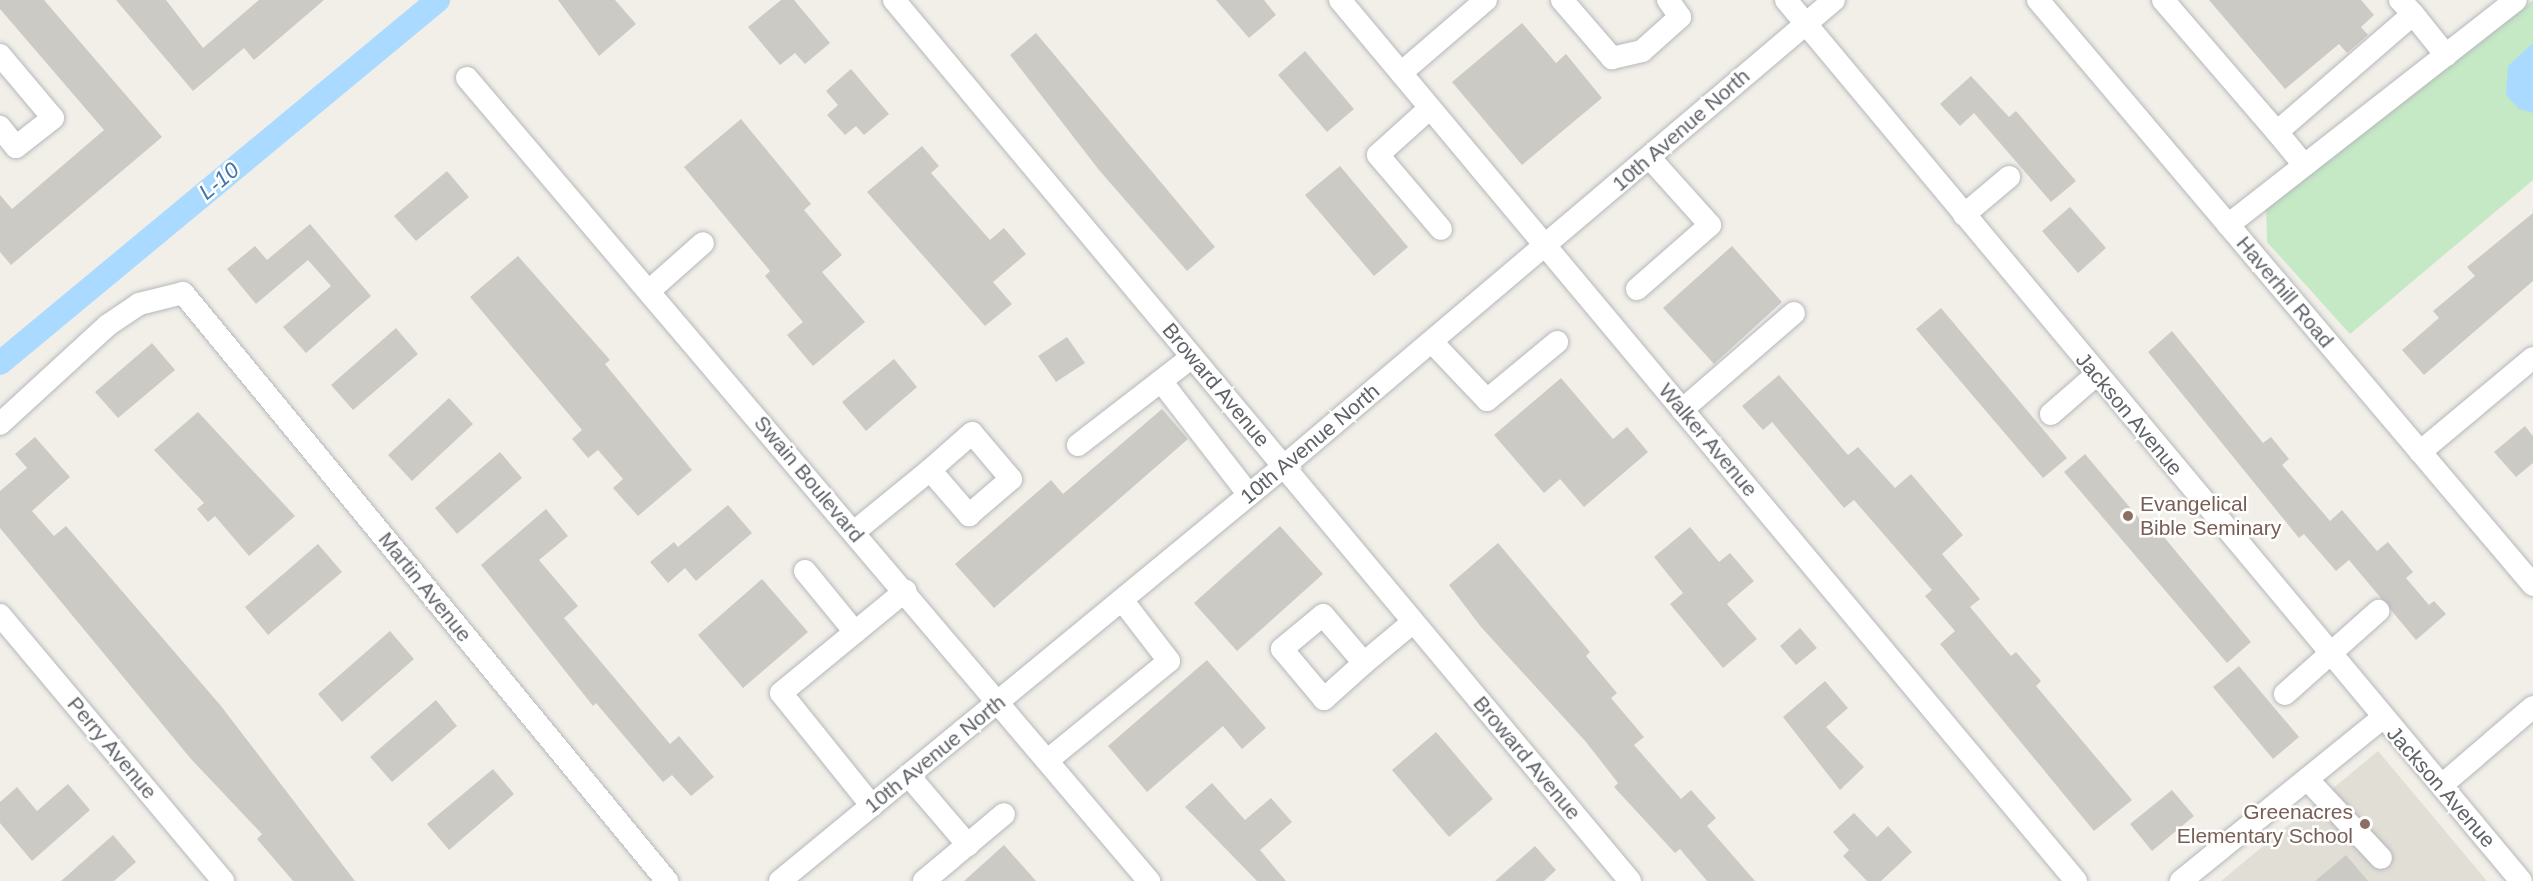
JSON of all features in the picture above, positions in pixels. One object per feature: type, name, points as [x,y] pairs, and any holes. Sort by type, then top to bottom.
[{"type":"street","name":"Broward Avenue","points":[[894,0],[1630,881]]},
{"type":"street","name":"Walker Avenue","points":[[1340,0],[2076,881]]},
{"type":"street","points":[[1401,73],[1486,0]]},
{"type":"street","points":[[1562,0],[1612,58],[1642,51],[1680,17],[1668,0]]},
{"type":"street","name":"Jackson Avenue","points":[[1786,0],[2382,718],[2442,785],[2521,881]]},
{"type":"street","name":"10th Avenue North","points":[[789,878],[872,806],[1250,495],[1834,0]]},
{"type":"street","name":"Haverhill Road","points":[[2038,0],[2533,585]]},
{"type":"street","points":[[2163,0],[2304,165]]},
{"type":"street","points":[[2228,225],[2516,0]]},
{"type":"street","points":[[2277,132],[2407,7],[2446,55]]},
{"type":"street","points":[[0,55],[53,118],[16,147],[0,128]]},
{"type":"street","name":"Swain Boulevard","points":[[467,78],[1149,881]]},
{"type":"street","points":[[1430,108],[1378,155],[1441,229]]},
{"type":"street","points":[[1637,289],[1710,225],[1649,157]]},
{"type":"street","points":[[1964,215],[2009,177]]},
{"type":"street","points":[[649,291],[703,243]]},
{"type":"street","name":"Martin Avenue","points":[[0,424],[108,325],[139,304],[183,293],[667,881]]},
{"type":"street","points":[[1682,410],[1794,313]]},
{"type":"street","points":[[1432,342],[1487,400],[1557,342]]},
{"type":"street","points":[[1078,445],[1192,357]]},
{"type":"street","points":[[2420,452],[2533,358]]},
{"type":"street","points":[[2051,414],[2097,374]]},
{"type":"street","points":[[1161,381],[1250,495]]},
{"type":"street","points":[[854,532],[930,470]]},
{"type":"street","points":[[805,570],[855,632]]},
{"type":"street","points":[[872,806],[781,693],[905,591]]},
{"type":"street","points":[[1048,760],[1170,661],[1122,600]]},
{"type":"street","points":[[2284,694],[2378,611]]},
{"type":"street","name":"Perry Avenue","points":[[0,615],[223,881]]},
{"type":"street","points":[[1364,663],[1413,622]]},
{"type":"street","points":[[2442,785],[2533,707]]},
{"type":"street","points":[[2181,881],[2382,718]]},
{"type":"street","points":[[909,776],[968,845]]},
{"type":"street","points":[[2307,779],[2381,858]]},
{"type":"street","points":[[924,881],[1004,814]]},
{"type":"shaded area","name":"Greenacres Elementary School","points":[[2378,751],[2487,881],[2221,881]]},
{"type":"green space","points":[[2533,0],[2533,180],[2350,334],[2267,242],[2266,203]]},
{"type":"water","points":[[2533,43],[2533,113],[2519,109],[2506,95],[2508,66]]},
{"type":"building","points":[[0,0],[44,0],[162,137],[11,265],[0,252],[0,195],[12,209],[104,130],[0,9]]},
{"type":"building","points":[[116,0],[166,0],[203,48],[259,0],[324,0],[254,60],[244,48],[193,91]]},
{"type":"building","points":[[558,0],[615,0],[636,24],[599,56]]},
{"type":"building","points":[[781,0],[794,0],[830,43],[805,64],[795,53],[780,65],[748,27]]},
{"type":"building","points":[[1216,0],[1264,0],[1276,15],[1249,38]]},
{"type":"building","points":[[2209,0],[2361,0],[2374,15],[2361,27],[2368,35],[2347,53],[2339,44],[2285,89]]},
{"type":"building","points":[[1522,23],[1556,63],[1566,54],[1602,98],[1522,165],[1452,82]]},
{"type":"building","points":[[1036,33],[1215,247],[1187,271],[1099,170],[1010,55]]},
{"type":"building","points":[[1305,51],[1354,109],[1327,132],[1278,75]]},
{"type":"building","points":[[851,69],[889,114],[864,135],[856,126],[845,135],[827,115],[838,105],[826,91]]},
{"type":"building","points":[[1971,76],[2009,117],[2016,111],[2076,181],[2051,202],[1974,113],[1960,126],[1940,104]]},
{"type":"building","points":[[741,119],[811,204],[804,210],[842,255],[822,272],[865,322],[813,366],[787,335],[803,322],[765,276],[770,271],[684,167]]},
{"type":"building","points":[[922,146],[939,166],[931,173],[990,240],[1004,228],[1026,254],[993,282],[1012,304],[985,326],[867,192]]},
{"type":"building","points":[[1340,166],[1408,247],[1374,276],[1305,195]]},
{"type":"building","points":[[447,171],[469,197],[416,241],[394,216]]},
{"type":"building","points":[[2070,207],[2106,248],[2078,273],[2042,231]]},
{"type":"building","points":[[2533,213],[2533,281],[2424,375],[2402,350],[2439,318],[2433,311],[2475,276],[2467,267]]},
{"type":"building","points":[[310,224],[371,296],[306,353],[283,327],[331,286],[308,260],[256,304],[227,269],[255,246],[267,260]]},
{"type":"building","points":[[1732,246],[1782,302],[1714,364],[1663,308]]},
{"type":"building","points":[[518,256],[610,360],[605,364],[692,470],[638,516],[613,488],[623,479],[598,450],[588,458],[572,439],[582,430],[470,297]]},
{"type":"building","points":[[1941,308],[2067,458],[2043,478],[1916,329]]},
{"type":"building","points":[[396,328],[418,354],[353,410],[331,385]]},
{"type":"building","points":[[2172,331],[2263,443],[2271,437],[2289,459],[2282,465],[2330,521],[2342,510],[2377,551],[2388,542],[2413,572],[2406,578],[2429,605],[2434,601],[2446,614],[2416,640],[2349,560],[2336,571],[2304,534],[2299,538],[2148,352]]},
{"type":"building","points":[[1067,337],[1085,363],[1056,382],[1038,356]]},
{"type":"building","points":[[152,343],[175,370],[118,418],[95,392]]},
{"type":"building","points":[[894,359],[917,387],[866,431],[842,402]]},
{"type":"building","points":[[1779,375],[1848,455],[1858,447],[1895,488],[1911,474],[1963,535],[1942,554],[1980,599],[1970,607],[2011,656],[2016,652],[2041,681],[2036,686],[2132,800],[2094,831],[1940,644],[1955,631],[1925,596],[1932,590],[1854,500],[1844,508],[1772,422],[1763,430],[1742,406]]},
{"type":"building","points":[[1561,378],[1613,439],[1627,427],[1648,452],[1584,507],[1560,479],[1544,493],[1494,435]]},
{"type":"building","points":[[449,398],[473,424],[412,481],[388,455]]},
{"type":"building","points":[[1162,409],[1188,439],[994,608],[955,564],[1051,480],[1063,494]]},
{"type":"building","points":[[198,412],[295,516],[249,556],[215,516],[208,522],[197,509],[204,503],[154,450]]},
{"type":"building","points":[[2525,426],[2533,436],[2533,463],[2516,477],[2494,452]]},
{"type":"building","points":[[35,437],[70,477],[32,511],[54,536],[66,526],[221,706],[355,881],[293,881],[257,839],[262,834],[191,759],[0,528],[0,491],[27,468],[15,454]]},
{"type":"building","points":[[500,452],[522,478],[457,534],[435,508]]},
{"type":"building","points":[[2085,454],[2153,535],[2159,531],[2251,642],[2227,663],[2064,472]]},
{"type":"building","points":[[728,505],[752,533],[696,581],[685,568],[668,583],[650,562],[674,542],[678,547]]},
{"type":"building","points":[[546,509],[568,536],[539,560],[578,606],[564,618],[670,744],[679,736],[714,777],[691,796],[672,775],[663,782],[596,703],[593,706],[481,565]]},
{"type":"building","points":[[1280,526],[1323,574],[1237,651],[1194,603]]},
{"type":"building","points":[[1690,527],[1719,562],[1730,553],[1754,581],[1727,604],[1757,639],[1723,668],[1670,604],[1683,593],[1654,557]]},
{"type":"building","points":[[1498,543],[1590,652],[1586,656],[1617,693],[1611,698],[1644,737],[1634,745],[1681,799],[1691,790],[1716,818],[1707,826],[1755,881],[1707,881],[1680,849],[1675,853],[1614,787],[1618,783],[1586,742],[1481,627],[1449,585]]},
{"type":"building","points":[[318,544],[342,572],[268,635],[245,607]]},
{"type":"building","points":[[762,579],[808,632],[743,688],[698,635]]},
{"type":"building","points":[[1800,628],[1817,648],[1796,665],[1780,646]]},
{"type":"building","points":[[390,631],[414,659],[342,722],[318,694]]},
{"type":"building","points":[[1207,660],[1266,728],[1242,749],[1223,726],[1147,792],[1108,746]]},
{"type":"building","points":[[2239,666],[2299,737],[2273,759],[2213,687]]},
{"type":"building","points":[[1825,681],[1848,708],[1826,727],[1864,767],[1840,790],[1783,717]]},
{"type":"building","points":[[436,700],[457,726],[392,782],[370,757]]},
{"type":"building","points":[[1436,732],[1493,799],[1449,837],[1392,770]]},
{"type":"building","points":[[493,769],[514,794],[449,850],[427,824]]},
{"type":"building","points":[[1212,783],[1245,820],[1271,798],[1292,822],[1260,850],[1286,881],[1257,881],[1185,807]]},
{"type":"building","points":[[68,784],[90,810],[32,861],[0,823],[0,802],[17,787],[37,811]]},
{"type":"building","points":[[2172,790],[2194,816],[2152,851],[2130,824]]},
{"type":"building","points":[[1854,813],[1877,837],[1888,826],[1912,852],[1881,881],[1867,881],[1843,856],[1849,850],[1833,832]]},
{"type":"building","points":[[113,835],[136,862],[114,881],[61,881]]},
{"type":"building","points":[[1004,845],[1036,881],[964,881]]},
{"type":"building","points":[[1535,846],[1556,870],[1544,881],[1495,881]]},
{"type":"building","points":[[2346,855],[2368,881],[2315,881]]},
{"type":"waterway","name":"L-10","points":[[0,363],[438,0]]},
{"type":"place","name":"Evangelical Bible Seminary","points":[[2128,516]]},
{"type":"place","name":"Greenacres Elementary School","points":[[2365,824]]}]
